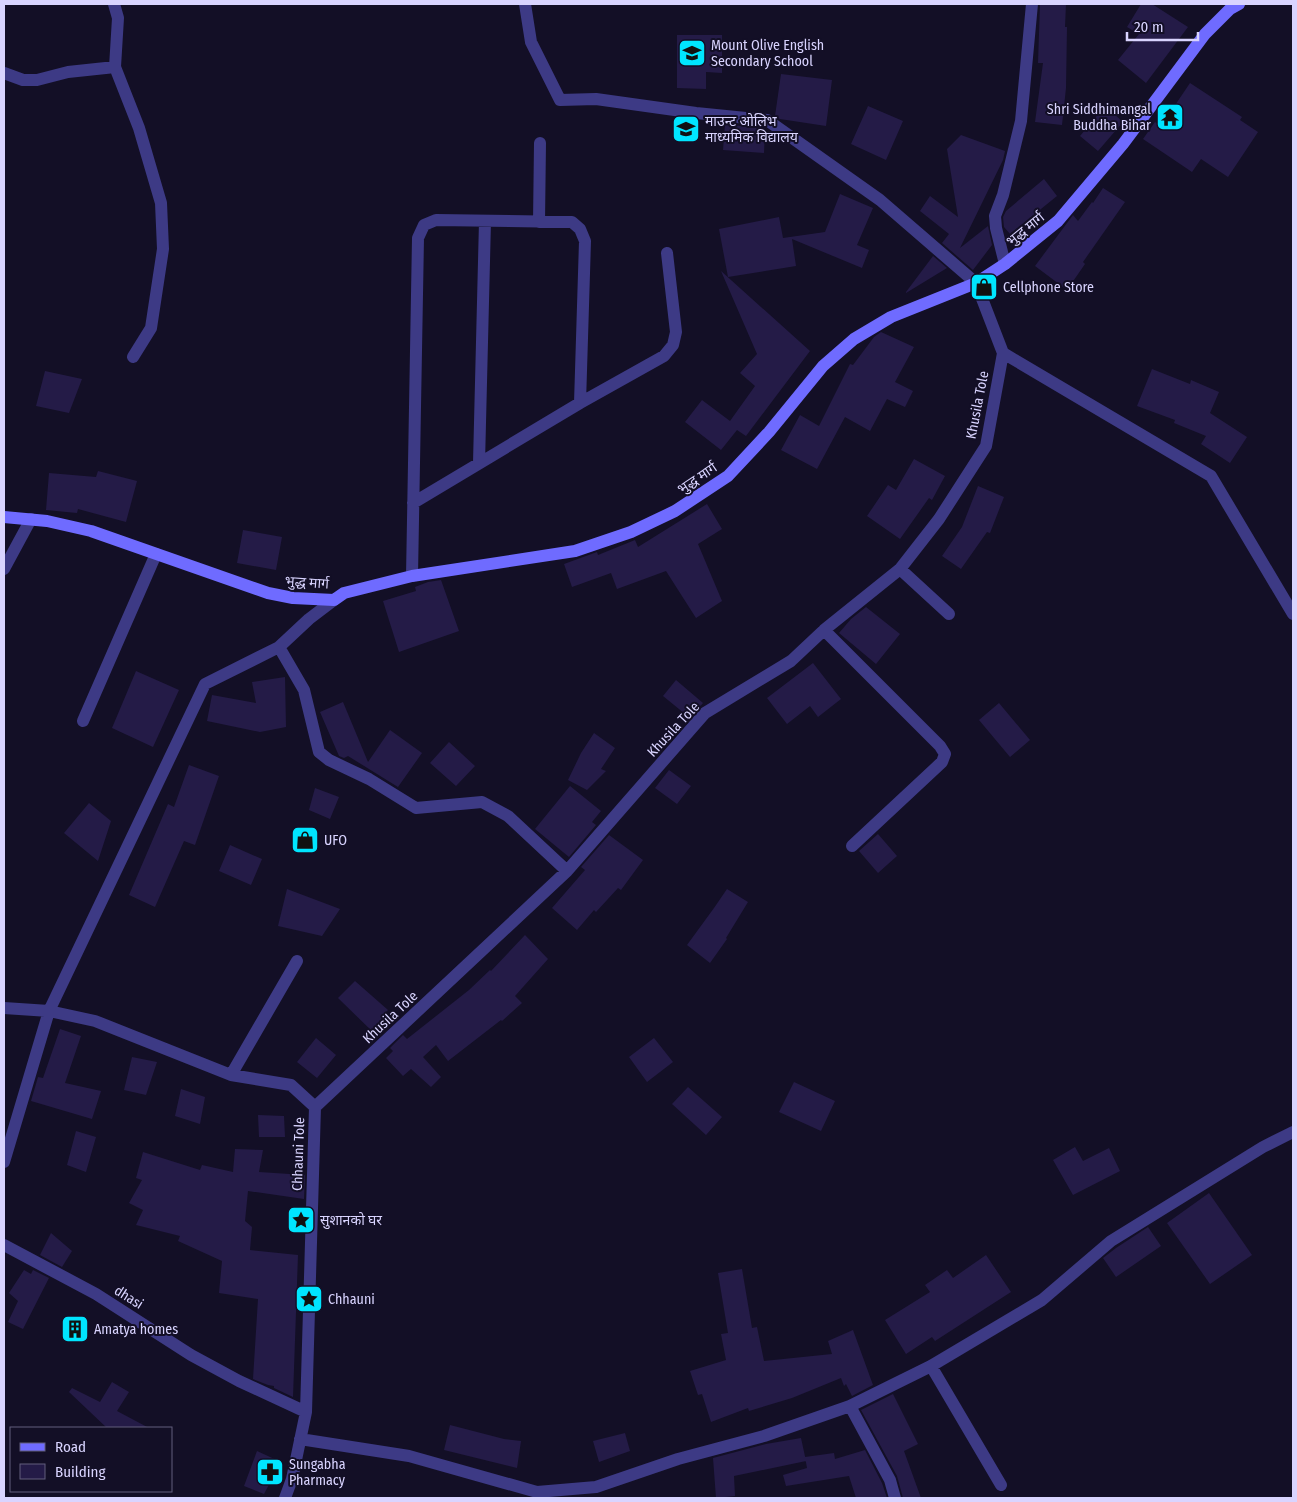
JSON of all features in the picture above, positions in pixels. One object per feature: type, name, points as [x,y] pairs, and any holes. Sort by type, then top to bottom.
[{"type":"street","points":[[114,4],[118,18],[115,67],[139,128],[160,203],[163,249],[151,328],[134,357]]},
{"type":"street","points":[[525,4],[531,42],[560,100],[596,99],[696,113],[767,120],[880,200],[976,283],[1003,353],[1211,476],[1293,614]]},
{"type":"street","points":[[1005,264],[995,216],[1003,196],[1021,121],[1032,4]]},
{"type":"street","name":"भुद्ध मार्ग","points":[[4,518],[47,520],[91,531],[268,593],[293,598],[334,600],[344,593],[412,576],[575,551],[632,532],[675,512],[728,476],[769,432],[823,366],[854,339],[891,317],[976,283],[1005,264],[1058,221],[1123,144],[1205,34],[1230,9],[1239,4]]},
{"type":"street","points":[[4,74],[23,80],[37,80],[68,72],[115,67]]},
{"type":"street","points":[[539,222],[540,143]]},
{"type":"street","points":[[412,576],[418,238],[424,225],[436,220],[572,222],[580,229],[585,241],[580,403]]},
{"type":"street","points":[[479,463],[484,221]]},
{"type":"street","points":[[413,503],[580,403],[664,356],[673,345],[676,332],[668,254]]},
{"type":"street","name":"Khusila Tole","points":[[315,1107],[567,871],[705,714],[791,662],[824,630],[900,569],[939,519],[986,446],[1003,353]]},
{"type":"street","points":[[4,570],[31,519]]},
{"type":"street","points":[[83,721],[156,554]]},
{"type":"street","points":[[900,569],[949,614]]},
{"type":"street","points":[[4,1162],[49,1012],[205,684],[279,647],[334,600]]},
{"type":"street","points":[[824,630],[940,746],[945,754],[942,762],[852,846]]},
{"type":"street","points":[[279,647],[304,690],[319,752],[329,760],[369,779],[416,808],[482,802],[508,816],[567,871]]},
{"type":"street","points":[[231,1075],[297,961]]},
{"type":"street","points":[[4,1008],[49,1012],[95,1021],[231,1075],[292,1085],[315,1107]]},
{"type":"street","name":"Chhauni Tole","points":[[285,1498],[292,1480],[306,1412],[315,1107]]},
{"type":"street","points":[[300,1439],[409,1456],[537,1492],[596,1487],[678,1459],[764,1436],[850,1406],[931,1366],[1042,1300],[1111,1241],[1263,1147],[1293,1132]]},
{"type":"street","name":"dhasi","points":[[4,1245],[96,1294],[188,1352],[263,1392],[306,1412]]},
{"type":"street","points":[[931,1366],[1001,1485]]},
{"type":"street","points":[[850,1406],[890,1480],[895,1498]]},
{"type":"building","points":[[1040,4],[1066,4],[1066,88],[1062,125],[1035,122],[1043,63],[1038,63]]},
{"type":"building","points":[[1141,4],[1152,4],[1188,27],[1146,83],[1118,60],[1139,34],[1127,27]]},
{"type":"building","points":[[677,35],[722,35],[722,73],[706,72],[706,89],[677,88]]},
{"type":"building","points":[[781,74],[832,80],[826,126],[780,119],[775,116]]},
{"type":"building","points":[[1190,83],[1242,117],[1240,120],[1258,132],[1228,177],[1201,159],[1192,172],[1143,139],[1155,122],[1161,126]]},
{"type":"building","points":[[868,106],[903,121],[886,160],[851,144]]},
{"type":"building","points":[[1105,106],[1123,122],[1098,151],[1080,136]]},
{"type":"building","points":[[725,124],[765,129],[764,153],[723,150]]},
{"type":"building","points":[[961,135],[1005,151],[1003,160],[960,248],[988,226],[992,245],[973,270],[942,243],[949,234],[920,211],[930,196],[958,217],[947,149]]},
{"type":"building","points":[[1044,179],[1057,196],[1010,234],[1004,227],[1003,217],[1006,211]]},
{"type":"building","points":[[1103,188],[1125,202],[1083,262],[1085,264],[1067,290],[1035,266],[1073,215],[1078,221]]},
{"type":"building","points":[[840,194],[873,208],[857,245],[869,250],[862,268],[792,239],[796,266],[728,277],[719,229],[779,217],[783,238],[825,232]]},
{"type":"building","points":[[933,256],[947,268],[906,293],[906,292]]},
{"type":"building","points":[[721,271],[810,351],[746,436],[737,430],[721,450],[685,422],[702,400],[730,421],[755,386],[740,373],[757,354]]},
{"type":"building","points":[[881,332],[914,347],[895,382],[913,391],[905,407],[887,399],[870,431],[845,417],[817,469],[781,450],[800,415],[819,426],[850,364],[853,365],[874,337]]},
{"type":"building","points":[[1152,369],[1190,384],[1191,380],[1219,392],[1210,413],[1247,437],[1230,463],[1201,444],[1206,436],[1174,423],[1175,420],[1137,406]]},
{"type":"building","points":[[45,371],[82,379],[69,413],[36,406]]},
{"type":"building","points":[[914,459],[945,476],[932,500],[929,498],[900,539],[867,516],[888,485],[896,490]]},
{"type":"building","points":[[98,471],[137,481],[126,522],[78,509],[77,513],[46,510],[49,473],[96,477]]},
{"type":"building","points":[[978,486],[1004,497],[990,533],[987,532],[961,569],[942,556],[962,527]]},
{"type":"building","points":[[707,504],[722,529],[698,544],[722,601],[696,618],[666,571],[617,589],[611,573],[572,587],[564,564],[597,552],[598,555],[635,540],[638,547]]},
{"type":"building","points":[[243,530],[282,537],[276,570],[237,563]]},
{"type":"building","points":[[441,580],[459,631],[399,652],[383,601],[416,591],[415,587],[428,582]]},
{"type":"building","points":[[866,607],[900,634],[876,664],[839,633],[851,619]]},
{"type":"building","points":[[813,663],[841,699],[818,717],[810,706],[787,724],[767,698]]},
{"type":"building","points":[[136,671],[179,690],[153,747],[112,728]]},
{"type":"building","points":[[285,677],[286,727],[260,732],[207,721],[212,695],[256,703],[252,682]]},
{"type":"building","points":[[676,680],[703,703],[690,718],[663,696]]},
{"type":"building","points":[[343,702],[368,762],[390,730],[422,753],[398,787],[348,756],[344,758],[339,756],[320,712]]},
{"type":"building","points":[[999,703],[1030,740],[1010,757],[979,720]]},
{"type":"building","points":[[594,733],[615,748],[601,769],[606,771],[587,790],[568,780],[581,753]]},
{"type":"building","points":[[449,742],[475,766],[456,786],[430,763]]},
{"type":"building","points":[[189,765],[219,776],[195,845],[184,841],[155,907],[129,895],[168,804],[174,807]]},
{"type":"building","points":[[669,770],[691,786],[677,804],[655,788]]},
{"type":"building","points":[[570,786],[601,811],[592,822],[596,825],[569,857],[535,829]]},
{"type":"building","points":[[315,788],[339,797],[330,819],[309,810]]},
{"type":"building","points":[[89,803],[111,821],[98,861],[64,833]]},
{"type":"building","points":[[878,834],[897,856],[878,873],[859,851]]},
{"type":"building","points":[[609,835],[643,860],[621,890],[618,888],[596,912],[594,910],[577,930],[552,908],[585,870],[581,867]]},
{"type":"building","points":[[230,845],[262,859],[251,885],[219,871]]},
{"type":"building","points":[[287,889],[340,909],[322,936],[278,926]]},
{"type":"building","points":[[727,889],[748,902],[727,939],[710,963],[687,945]]},
{"type":"building","points":[[525,935],[548,959],[515,996],[522,1003],[502,1021],[448,1061],[436,1045],[423,1057],[441,1077],[431,1087],[411,1069],[403,1076],[386,1058],[393,1051],[390,1048],[403,1035],[407,1039],[469,990],[491,971]]},
{"type":"building","points":[[355,981],[388,1010],[384,1014],[392,1023],[378,1037],[338,998]]},
{"type":"building","points":[[60,1029],[81,1036],[65,1083],[101,1091],[92,1119],[31,1101],[38,1077],[43,1078]]},
{"type":"building","points":[[316,1038],[336,1055],[317,1078],[297,1062]]},
{"type":"building","points":[[654,1038],[673,1062],[647,1082],[629,1057]]},
{"type":"building","points":[[132,1057],[157,1062],[146,1095],[124,1090]]},
{"type":"building","points":[[794,1082],[835,1101],[821,1131],[779,1112]]},
{"type":"building","points":[[688,1087],[722,1117],[706,1135],[672,1104]]},
{"type":"building","points":[[181,1089],[205,1097],[200,1124],[175,1116]]},
{"type":"building","points":[[258,1115],[284,1116],[285,1137],[259,1137]]},
{"type":"building","points":[[76,1131],[96,1137],[86,1172],[67,1165]]},
{"type":"building","points":[[1075,1147],[1083,1161],[1109,1148],[1120,1171],[1073,1195],[1053,1160]]},
{"type":"building","points":[[235,1149],[263,1150],[259,1172],[305,1175],[304,1199],[248,1191],[245,1221],[252,1227],[250,1250],[298,1255],[293,1397],[274,1388],[274,1386],[253,1379],[258,1299],[219,1293],[222,1261],[178,1241],[180,1236],[136,1225],[143,1210],[129,1203],[142,1180],[136,1178],[143,1152],[200,1170],[202,1165],[233,1172]]},
{"type":"building","points":[[1209,1193],[1252,1255],[1210,1284],[1167,1223]]},
{"type":"building","points":[[1148,1227],[1161,1246],[1116,1277],[1103,1258]]},
{"type":"building","points":[[51,1233],[72,1251],[62,1267],[40,1255]]},
{"type":"building","points":[[986,1255],[1011,1292],[935,1341],[932,1337],[906,1354],[885,1320],[930,1292],[925,1285],[947,1270],[953,1278]]},
{"type":"building","points":[[742,1269],[752,1328],[757,1327],[764,1361],[832,1354],[828,1341],[853,1330],[873,1385],[852,1396],[846,1384],[844,1386],[841,1378],[792,1398],[749,1411],[748,1408],[711,1422],[702,1394],[698,1395],[690,1371],[726,1360],[721,1334],[728,1333],[718,1273]]},
{"type":"building","points":[[24,1270],[31,1274],[33,1270],[49,1278],[23,1329],[8,1322],[18,1301],[9,1293]]},
{"type":"building","points":[[112,1382],[129,1392],[117,1411],[147,1427],[106,1427],[69,1392],[72,1388],[100,1402]]},
{"type":"building","points":[[893,1394],[918,1444],[904,1451],[921,1498],[903,1498],[897,1476],[861,1410]]},
{"type":"building","points":[[450,1425],[504,1439],[521,1441],[517,1468],[444,1450]]},
{"type":"building","points":[[625,1433],[630,1451],[599,1462],[593,1441]]},
{"type":"building","points":[[801,1438],[806,1461],[734,1476],[735,1496],[716,1498],[713,1458],[766,1444]]},
{"type":"building","points":[[865,1450],[882,1483],[887,1498],[856,1498],[849,1476],[786,1486],[783,1475],[807,1468],[805,1457],[834,1453],[835,1459]]},
{"type":"building","points":[[257,1451],[281,1462],[264,1494],[244,1486]]},
{"type":"place","name":"Mount Olive English Secondary School","points":[[692,53]]},
{"type":"place","name":"Shri Siddhimangal Buddha Bihar","points":[[1170,117]]},
{"type":"place","name":"माउन्ट ओलिभ माध्यमिक विद्यालय","points":[[686,129]]},
{"type":"place","name":"Cellphone Store","points":[[984,287]]},
{"type":"place","name":"UFO","points":[[305,840]]},
{"type":"place","name":"सुशानको घर","points":[[301,1220]]},
{"type":"place","name":"Chhauni","points":[[309,1299]]},
{"type":"place","name":"Amatya homes","points":[[75,1329]]},
{"type":"place","name":"Sungabha Pharmacy","points":[[270,1472]]}]
